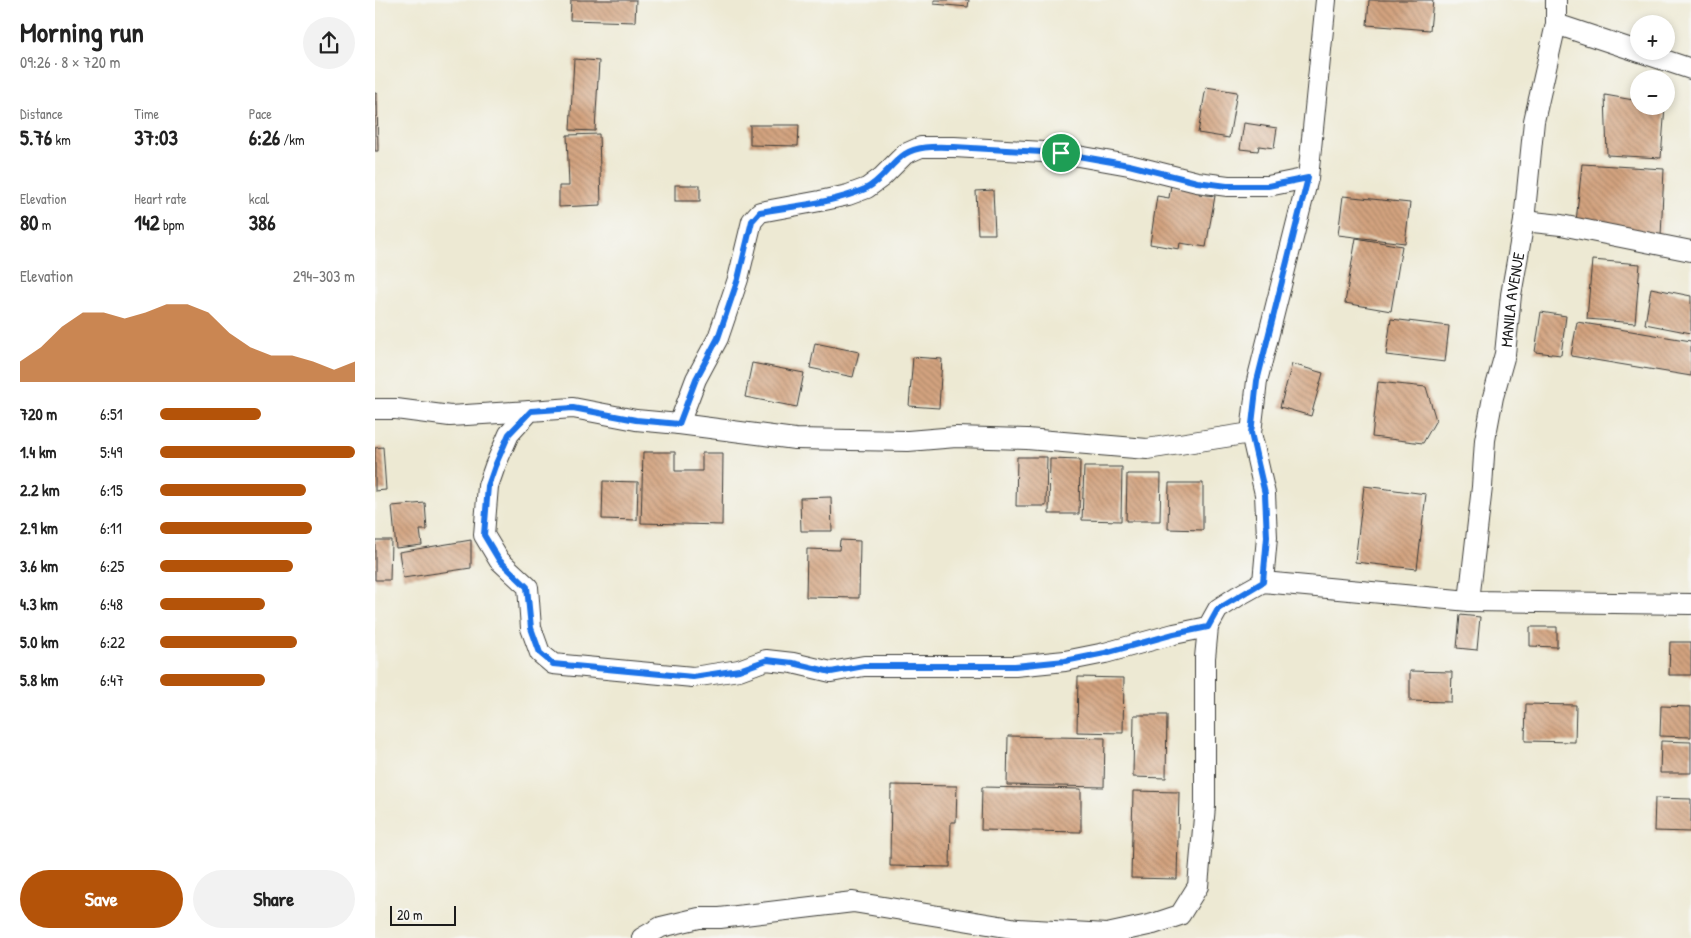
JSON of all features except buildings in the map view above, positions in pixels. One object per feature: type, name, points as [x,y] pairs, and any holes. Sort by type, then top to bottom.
[{"type":"street","points":[[1263,582],[1267,537],[1265,494],[1251,433],[1257,381],[1308,178],[1326,0]]},
{"type":"street","name":"MANILA AVENUE","points":[[1469,601],[1482,487],[1485,440],[1493,397],[1505,354],[1511,295],[1524,221],[1534,121],[1556,24],[1556,0]]},
{"type":"street","points":[[1556,24],[1691,69]]},
{"type":"street","points":[[679,424],[696,379],[718,338],[738,279],[752,221],[760,212],[820,202],[867,188],[905,154],[921,148],[954,147],[1061,153],[1129,165],[1197,182],[1227,186],[1268,186],[1308,178]]},
{"type":"street","points":[[1524,221],[1561,225],[1691,252]]},
{"type":"street","points":[[375,409],[396,409],[450,416],[573,408],[636,420],[795,438],[908,441],[965,437],[1027,439],[1147,449],[1251,433]]},
{"type":"street","points":[[531,411],[509,434],[495,466],[488,486],[484,535],[499,560],[527,587],[531,628],[540,653],[553,664],[693,677],[739,670],[767,660],[793,663],[831,672],[864,666],[1015,666],[1065,661],[1105,653],[1174,634],[1208,627]]},
{"type":"street","points":[[642,938],[661,926],[699,918],[720,918],[853,902],[1018,929],[1107,934],[1153,924],[1180,915],[1198,886],[1205,806],[1205,658],[1208,627],[1218,609],[1263,582],[1469,601],[1691,604]]},
{"type":"route","points":[[954,147],[1061,153],[1129,165],[1197,182],[1227,186],[1268,186],[1308,178],[1257,381],[1251,433],[1265,494],[1267,537],[1263,582],[1218,609],[1208,627],[1174,634],[1105,653],[1065,661],[1015,666],[864,666],[831,672],[793,663],[767,660],[739,670],[693,677],[553,664],[540,653],[531,628],[527,587],[499,560],[484,535],[488,486],[495,466],[509,434],[531,411],[573,408],[636,420],[679,424],[696,379],[718,338],[738,279],[752,221],[760,212],[820,202],[867,188],[905,154],[921,148],[954,147]]}]
